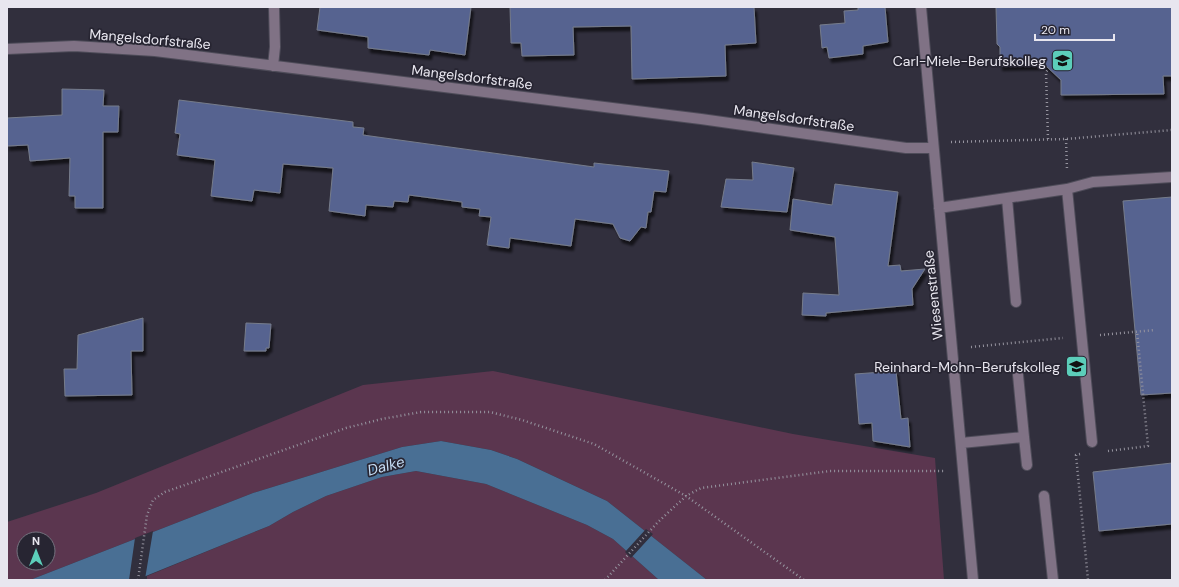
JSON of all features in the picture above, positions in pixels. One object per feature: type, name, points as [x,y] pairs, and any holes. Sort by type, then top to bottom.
[{"type":"street","points":[[273,66],[275,47],[274,7]]},
{"type":"street","name":"Wiesenstraße","points":[[921,7],[973,580]]},
{"type":"street","name":"Mangelsdorfstraße","points":[[7,49],[74,46],[155,51],[701,119],[906,148],[933,148]]},
{"type":"street","points":[[939,208],[1067,189],[1093,182],[1172,177]]},
{"type":"street","points":[[1067,189],[1092,442]]},
{"type":"street","points":[[1007,198],[1016,302]]},
{"type":"street","points":[[1018,376],[1027,465]]},
{"type":"street","points":[[961,443],[1024,437]]},
{"type":"street","points":[[1044,496],[1053,580]]},
{"type":"path","points":[[1048,140],[1046,72],[1049,68]]},
{"type":"path","points":[[933,148],[951,142],[1048,140],[1172,130]]},
{"type":"path","points":[[1066,139],[1067,189]]},
{"type":"path","points":[[952,349],[1155,330]]},
{"type":"path","points":[[1102,452],[1148,446],[1138,331]]},
{"type":"path","points":[[138,580],[147,515],[153,500],[165,492],[346,428],[421,412],[449,411],[490,412],[565,433],[594,444],[686,496],[804,580]]},
{"type":"path","points":[[1082,454],[1076,455],[1088,580]]},
{"type":"path","points":[[606,579],[658,522],[686,496],[701,488],[830,471],[964,471]]},
{"type":"shaded area","points":[[493,371],[793,434],[935,458],[944,580],[707,580],[607,501],[517,459],[491,450],[441,441],[402,447],[253,493],[56,570],[56,531],[16,531],[16,571],[53,571],[30,580],[7,580],[7,522],[96,493],[363,385]]},
{"type":"shaded area","points":[[416,471],[486,484],[587,525],[613,539],[659,580],[147,580],[147,576],[269,526],[293,512],[326,496],[382,477]]},
{"type":"water","name":"Dalke","points":[[441,441],[491,450],[517,459],[607,501],[707,580],[659,580],[613,539],[587,525],[486,484],[416,471],[382,477],[326,496],[293,512],[269,526],[136,580],[30,580],[253,493],[402,447]]},
{"type":"pier","points":[[646,529],[653,534],[631,558],[625,552]]},
{"type":"pier","points":[[153,531],[145,579],[129,580],[135,538]]},
{"type":"building","points":[[320,7],[471,7],[465,55],[430,50],[429,55],[368,48],[368,37],[317,30]]},
{"type":"building","points":[[510,7],[754,7],[756,43],[725,45],[726,76],[632,79],[631,26],[573,27],[574,55],[522,56],[521,43],[511,43]]},
{"type":"building","points":[[858,7],[885,7],[888,42],[863,46],[863,54],[829,58],[827,47],[822,48],[820,25],[845,23],[844,11],[858,10]]},
{"type":"building","points":[[996,7],[1172,7],[1172,76],[1163,76],[1164,94],[1061,95],[1061,80],[1045,65],[1000,66],[1000,47],[997,44]]},
{"type":"building","points":[[62,89],[104,90],[103,106],[119,106],[118,132],[103,132],[103,208],[75,208],[75,196],[69,196],[70,158],[30,161],[28,145],[7,146],[7,118],[62,115]]},
{"type":"building","points":[[179,100],[353,122],[353,127],[364,128],[363,135],[594,167],[594,163],[669,171],[666,192],[654,191],[651,212],[648,212],[646,228],[641,227],[630,241],[620,238],[613,224],[575,219],[571,246],[510,238],[509,248],[487,245],[491,217],[479,216],[480,209],[462,207],[462,202],[409,195],[408,202],[394,201],[393,207],[366,205],[365,216],[329,211],[333,168],[283,164],[280,193],[254,190],[252,201],[211,196],[215,160],[177,155],[180,134],[175,133]]},
{"type":"building","points":[[752,162],[794,168],[787,212],[721,207],[726,179],[753,180]]},
{"type":"building","points":[[835,184],[898,192],[888,266],[900,265],[901,271],[925,269],[912,289],[913,305],[826,313],[826,316],[802,315],[803,293],[839,295],[835,237],[790,230],[793,199],[832,205]]},
{"type":"building","points":[[1172,197],[1172,393],[1141,395],[1123,201]]},
{"type":"building","points":[[143,318],[143,351],[131,351],[132,395],[65,396],[64,369],[77,369],[78,335]]},
{"type":"building","points":[[246,323],[271,324],[269,348],[266,348],[266,351],[244,351]]},
{"type":"building","points":[[896,371],[901,419],[908,418],[910,447],[873,441],[872,423],[859,424],[855,374]]},
{"type":"building","points":[[1172,463],[1172,524],[1099,531],[1093,472]]},
{"type":"place","name":"Carl-Miele-Berufskolleg","points":[[1062,61]]},
{"type":"place","name":"Reinhard-Mohn-Berufskolleg","points":[[1076,367]]}]
